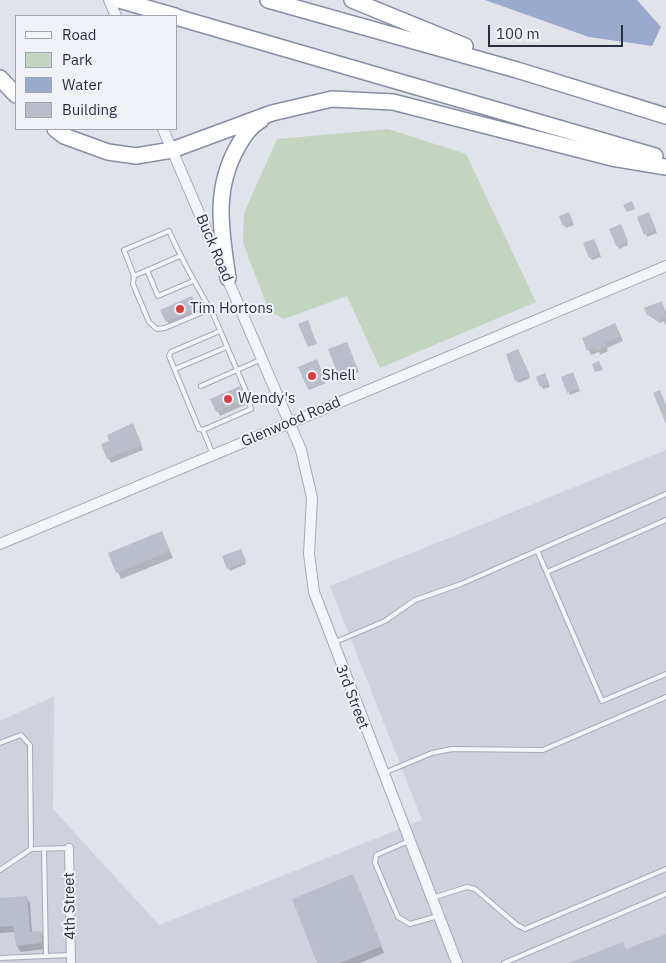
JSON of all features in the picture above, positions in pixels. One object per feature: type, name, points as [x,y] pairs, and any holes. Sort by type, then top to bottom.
[{"type":"highway","points":[[119,0],[172,15]]},
{"type":"highway","points":[[268,0],[517,70],[666,116]]},
{"type":"highway","points":[[352,0],[517,70]]},
{"type":"highway","points":[[178,17],[666,160]]},
{"type":"highway","points":[[0,78],[15,94]]},
{"type":"highway","points":[[56,130],[64,136],[108,152],[136,156],[172,150],[272,113],[332,99],[393,102],[612,158],[666,167]]},
{"type":"highway","points":[[228,278],[222,234],[221,194],[230,161],[244,135],[255,123],[272,113]]},
{"type":"street","points":[[109,0],[116,15]]},
{"type":"street","name":"Buck Road","points":[[163,130],[290,423]]},
{"type":"street","name":"Glenwood Road","points":[[0,544],[666,266]]},
{"type":"street","name":"3rd Street","points":[[290,423],[311,484],[313,512],[309,554],[311,580],[321,615],[457,963]]},
{"type":"street","name":"4th Street","points":[[69,848],[71,959]]},
{"type":"lane","points":[[203,430],[251,409],[238,370],[210,309],[193,281],[169,231],[124,250],[134,276],[133,284],[139,299],[149,322],[157,329],[210,309]]},
{"type":"lane","points":[[134,276],[180,256]]},
{"type":"lane","points":[[147,270],[158,296],[193,281]]},
{"type":"lane","points":[[213,455],[203,430],[199,429],[169,356],[171,352],[220,331]]},
{"type":"lane","points":[[175,369],[227,346]]},
{"type":"lane","points":[[201,386],[262,359]]},
{"type":"lane","points":[[332,643],[385,620],[415,600],[461,584],[666,494]]},
{"type":"lane","points":[[547,572],[666,520]]},
{"type":"lane","points":[[537,550],[602,701],[666,674]]},
{"type":"lane","points":[[382,774],[432,753],[452,749],[543,750],[666,697]]},
{"type":"lane","points":[[0,743],[21,735],[30,745],[31,849]]},
{"type":"lane","points":[[409,841],[376,855],[375,863],[398,917],[410,924],[438,916]]},
{"type":"lane","points":[[0,870],[31,849],[69,848]]},
{"type":"lane","points":[[44,849],[46,956]]},
{"type":"lane","points":[[432,899],[467,887],[475,890],[517,926],[525,929],[666,869]]},
{"type":"lane","points":[[504,963],[666,894]]},
{"type":"lane","points":[[0,958],[46,956],[71,959]]},
{"type":"shaded area","points":[[666,450],[666,963],[0,963],[0,721],[54,696],[53,809],[159,925],[422,820],[330,586]]},
{"type":"green space","points":[[388,129],[466,154],[536,302],[380,368],[347,296],[284,319],[269,311],[243,243],[244,213],[277,139]]},
{"type":"water","points":[[485,0],[637,0],[661,27],[652,46],[589,37]]},
{"type":"building","points":[[632,201],[635,209],[627,212],[623,205]]},
{"type":"building","points":[[569,212],[573,222],[563,226],[559,216]]},
{"type":"building","points":[[649,212],[656,230],[644,235],[637,217]]},
{"type":"building","points":[[621,224],[628,241],[616,246],[609,229]]},
{"type":"building","points":[[594,239],[600,254],[589,258],[583,243]]},
{"type":"building","name":"Tim Hortons","points":[[192,296],[197,307],[166,322],[160,310]]},
{"type":"building","points":[[662,301],[666,317],[657,321],[650,314],[647,315],[644,308]]},
{"type":"building","points":[[308,320],[317,344],[308,347],[298,324]]},
{"type":"building","points":[[615,323],[621,336],[605,343],[607,346],[596,351],[595,347],[587,351],[582,338]]},
{"type":"building","points":[[347,342],[357,367],[338,375],[328,349]]},
{"type":"building","points":[[518,349],[530,375],[515,381],[506,354]]},
{"type":"building","points":[[317,359],[326,382],[308,389],[298,367]]},
{"type":"building","points":[[599,361],[603,370],[595,372],[592,364]]},
{"type":"building","points":[[573,372],[579,388],[567,393],[561,377]]},
{"type":"building","points":[[545,373],[549,383],[540,387],[536,377]]},
{"type":"building","name":"Wendy's","points":[[240,386],[245,399],[216,412],[210,399]]},
{"type":"building","points":[[660,390],[666,405],[666,424],[653,393]]},
{"type":"building","points":[[133,423],[142,445],[107,459],[101,444],[109,441],[107,435]]},
{"type":"building","points":[[162,531],[170,551],[116,573],[108,553]]},
{"type":"building","points":[[241,549],[246,561],[227,569],[222,556]]},
{"type":"building","points":[[353,874],[382,946],[340,963],[317,963],[292,899]]},
{"type":"building","points":[[27,896],[30,932],[41,931],[42,943],[16,946],[13,926],[0,927],[0,898]]},
{"type":"building","points":[[666,934],[666,963],[569,963],[623,942],[626,949]]},
{"type":"place","name":"Tim Hortons","points":[[180,309]]},
{"type":"place","name":"Shell","points":[[312,376]]},
{"type":"place","name":"Wendy's","points":[[228,399]]}]
